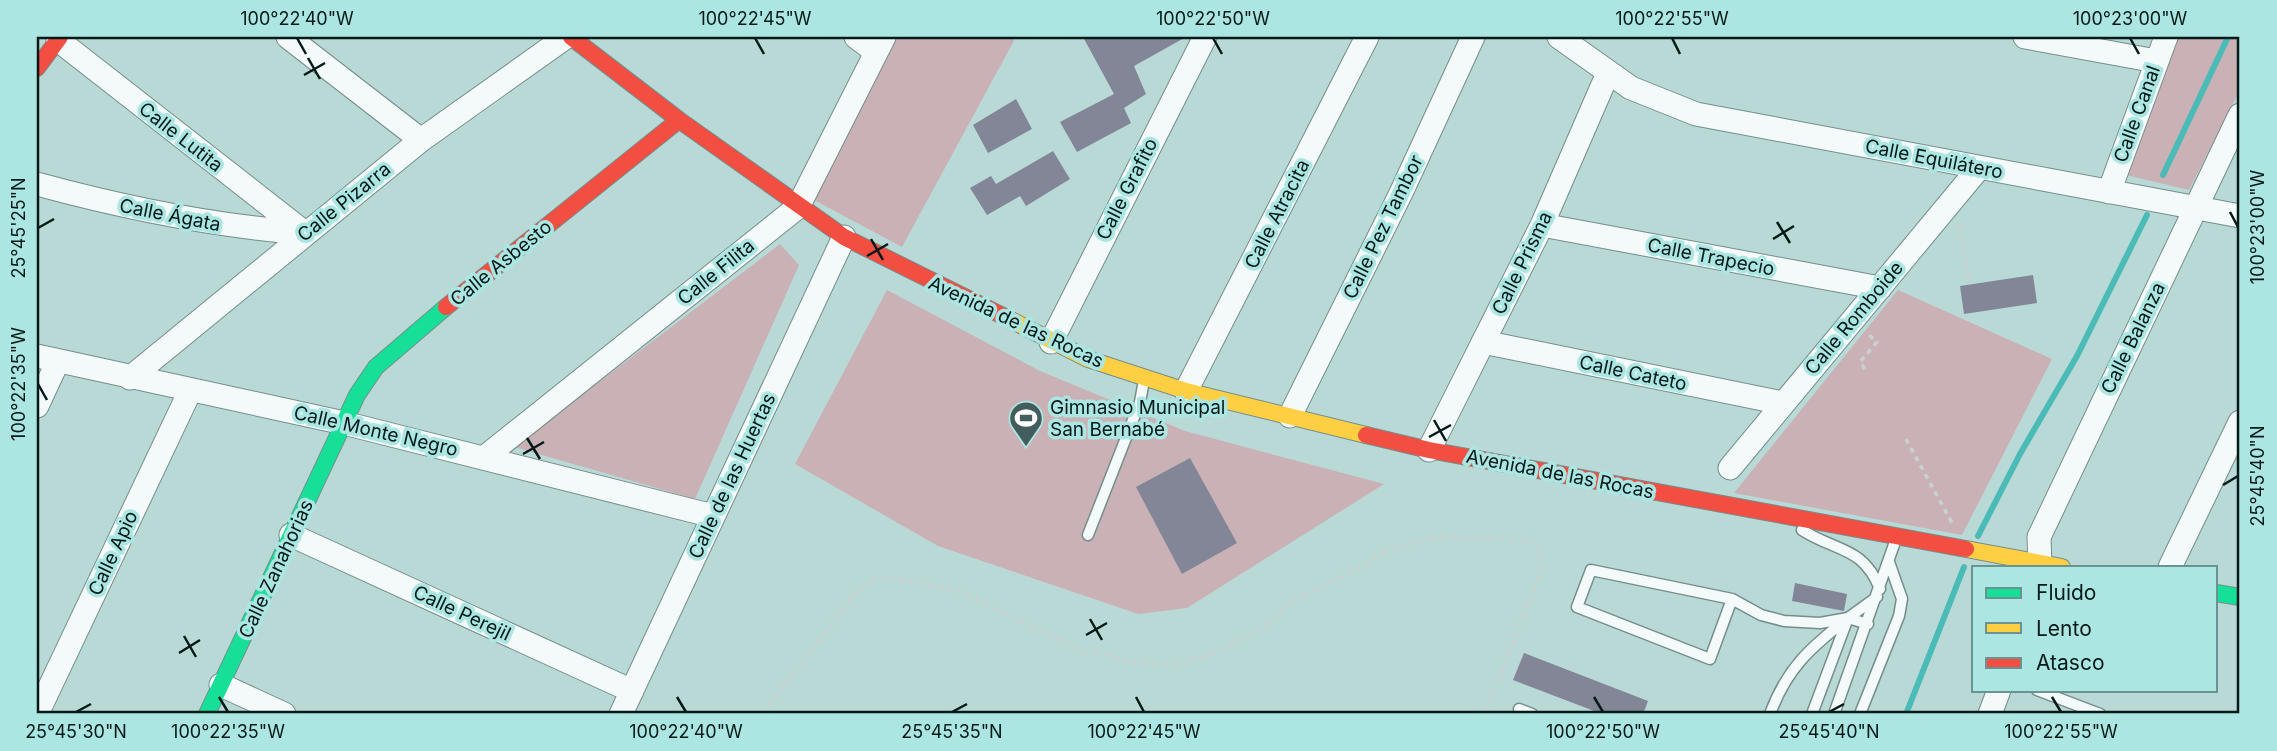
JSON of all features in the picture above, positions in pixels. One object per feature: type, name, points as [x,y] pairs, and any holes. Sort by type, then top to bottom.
[{"type":"street","points":[[288,37],[421,140]]},
{"type":"street","name":"Calle Pizarra","points":[[130,378],[421,140],[568,37]]},
{"type":"street","name":"Avenida de las Rocas","points":[[568,37],[798,207],[844,237],[1088,359],[1186,391],[1429,450],[2047,566]]},
{"type":"street","points":[[856,37],[880,44]]},
{"type":"street","name":"Calle Grafito","points":[[1051,342],[1205,37]]},
{"type":"street","name":"Calle Atracita","points":[[1186,391],[1367,37]]},
{"type":"street","name":"Calle Pez Tambor","points":[[1290,416],[1401,193],[1473,37]]},
{"type":"street","name":"Calle Equilátero","points":[[1559,37],[1631,88],[1696,114],[2240,216]]},
{"type":"street","points":[[2025,37],[2156,61]]},
{"type":"street","name":"Calle Canal","points":[[2109,192],[2166,37]]},
{"type":"street","points":[[37,68],[59,38]]},
{"type":"street","name":"Calle Lutita","points":[[59,38],[305,233]]},
{"type":"street","name":"Calle Filita","points":[[485,457],[798,207],[880,44]]},
{"type":"street","name":"Calle Prisma","points":[[1429,450],[1542,225],[1608,73]]},
{"type":"street","name":"Calle Balanza","points":[[2047,566],[2039,537],[2190,207],[2240,115]]},
{"type":"street","name":"Calle Asbesto","points":[[344,423],[376,367],[473,284],[679,120]]},
{"type":"street","name":"Calle Romboide","points":[[1730,468],[1979,168]]},
{"type":"street","name":"Calle Ágata","points":[[37,184],[114,205],[222,225],[305,233]]},
{"type":"street","name":"Calle Trapecio","points":[[1542,225],[1880,288]]},
{"type":"street","name":"Calle de las Huertas","points":[[621,714],[844,237]]},
{"type":"street","name":"Calle Cateto","points":[[1483,342],[1783,403]]},
{"type":"street","points":[[37,406],[47,359]]},
{"type":"street","name":"Calle Monte Negro","points":[[47,359],[344,423],[713,516]]},
{"type":"street","name":"Calle Apio","points":[[37,714],[190,391]]},
{"type":"street","points":[[2171,566],[2240,422]]},
{"type":"street","name":"Calle Zanahorias","points":[[207,714],[344,423]]},
{"type":"street","name":"Calle Perejil","points":[[291,536],[632,691]]},
{"type":"street","points":[[2218,593],[2240,597]]},
{"type":"street","points":[[221,685],[284,714]]},
{"type":"street","points":[[1990,714],[1998,692]]},
{"type":"lane","points":[[1088,535],[1140,402],[1145,377]]},
{"type":"lane","points":[[1790,518],[1812,537],[1859,556],[1868,566],[1878,593]]},
{"type":"lane","points":[[1833,714],[1868,624],[1896,538]]},
{"type":"lane","points":[[1860,714],[1902,599],[1889,562]]},
{"type":"lane","points":[[1732,600],[1710,659],[1577,607],[1591,570],[1732,600],[1761,615],[1784,621],[1820,623],[1848,618],[1868,624]]},
{"type":"lane","points":[[1770,714],[1780,687],[1793,666],[1878,593]]},
{"type":"lane","points":[[1812,714],[1848,618]]},
{"type":"lane","points":[[2042,692],[2100,714]]},
{"type":"lane","points":[[1519,709],[1532,714]]},
{"type":"path","points":[[1955,198],[1970,284]]},
{"type":"path","points":[[1852,321],[1877,342],[1860,362],[1865,369]]},
{"type":"path","points":[[1906,439],[1959,536],[1956,549]]},
{"type":"path","points":[[763,714],[858,590],[874,580],[890,577],[958,591],[1079,649],[1129,661],[1170,666],[1215,653],[1254,633],[1297,598],[1358,569],[1385,551],[1436,537],[1528,540],[1539,546],[1543,555],[1540,573],[1485,714]]},
{"type":"shaded area","points":[[897,37],[1016,37],[902,247],[814,200]]},
{"type":"shaded area","points":[[2176,37],[2240,37],[2240,90],[2189,190],[2126,175]]},
{"type":"shaded area","points":[[780,244],[799,265],[695,499],[514,447]]},
{"type":"shaded area","name":"Gimnasio Municipal San Bernabé","points":[[887,290],[1040,371],[1185,431],[1384,484],[1187,608],[1138,614],[938,546],[795,464]]},
{"type":"shaded area","points":[[1898,290],[2052,359],[1962,535],[1734,493]]},
{"type":"building","points":[[1083,37],[1186,37],[1134,66],[1146,94],[1124,108],[1131,123],[1077,152],[1060,122],[1114,94]]},
{"type":"building","points":[[1016,99],[1032,129],[988,153],[973,125]]},
{"type":"building","points":[[1053,151],[1070,179],[1026,206],[1020,196],[987,215],[970,188],[991,176],[996,184]]},
{"type":"building","points":[[2033,275],[2037,303],[1964,314],[1960,286]]},
{"type":"building","points":[[1190,458],[1237,543],[1182,574],[1136,487]]},
{"type":"building","points":[[1795,583],[1847,594],[1844,611],[1792,601]]},
{"type":"building","points":[[1524,653],[1648,701],[1643,714],[1602,714],[1513,680]]},
{"type":"waterway","points":[[2163,175],[2228,37]]},
{"type":"waterway","points":[[1978,536],[2020,454],[2077,356],[2147,215]]},
{"type":"waterway","points":[[1906,714],[1964,567]]},
{"type":"traffic: fast","points":[[207,714],[357,395],[376,367],[446,307]]},
{"type":"traffic: fast","points":[[2218,593],[2240,597]]},
{"type":"traffic: slow","points":[[1009,319],[1088,359],[1186,391],[1366,435]]},
{"type":"traffic: slow","points":[[1966,549],[2057,566]]},
{"type":"traffic: jam","points":[[37,68],[60,37]]},
{"type":"traffic: jam","points":[[571,37],[679,120],[844,237],[1009,319]]},
{"type":"traffic: jam","points":[[446,307],[679,120]]},
{"type":"traffic: jam","points":[[1366,435],[1429,450],[1966,549]]},
{"type":"place","name":"Gimnasio Municipal San Bernabé","points":[[1026,448]]}]
